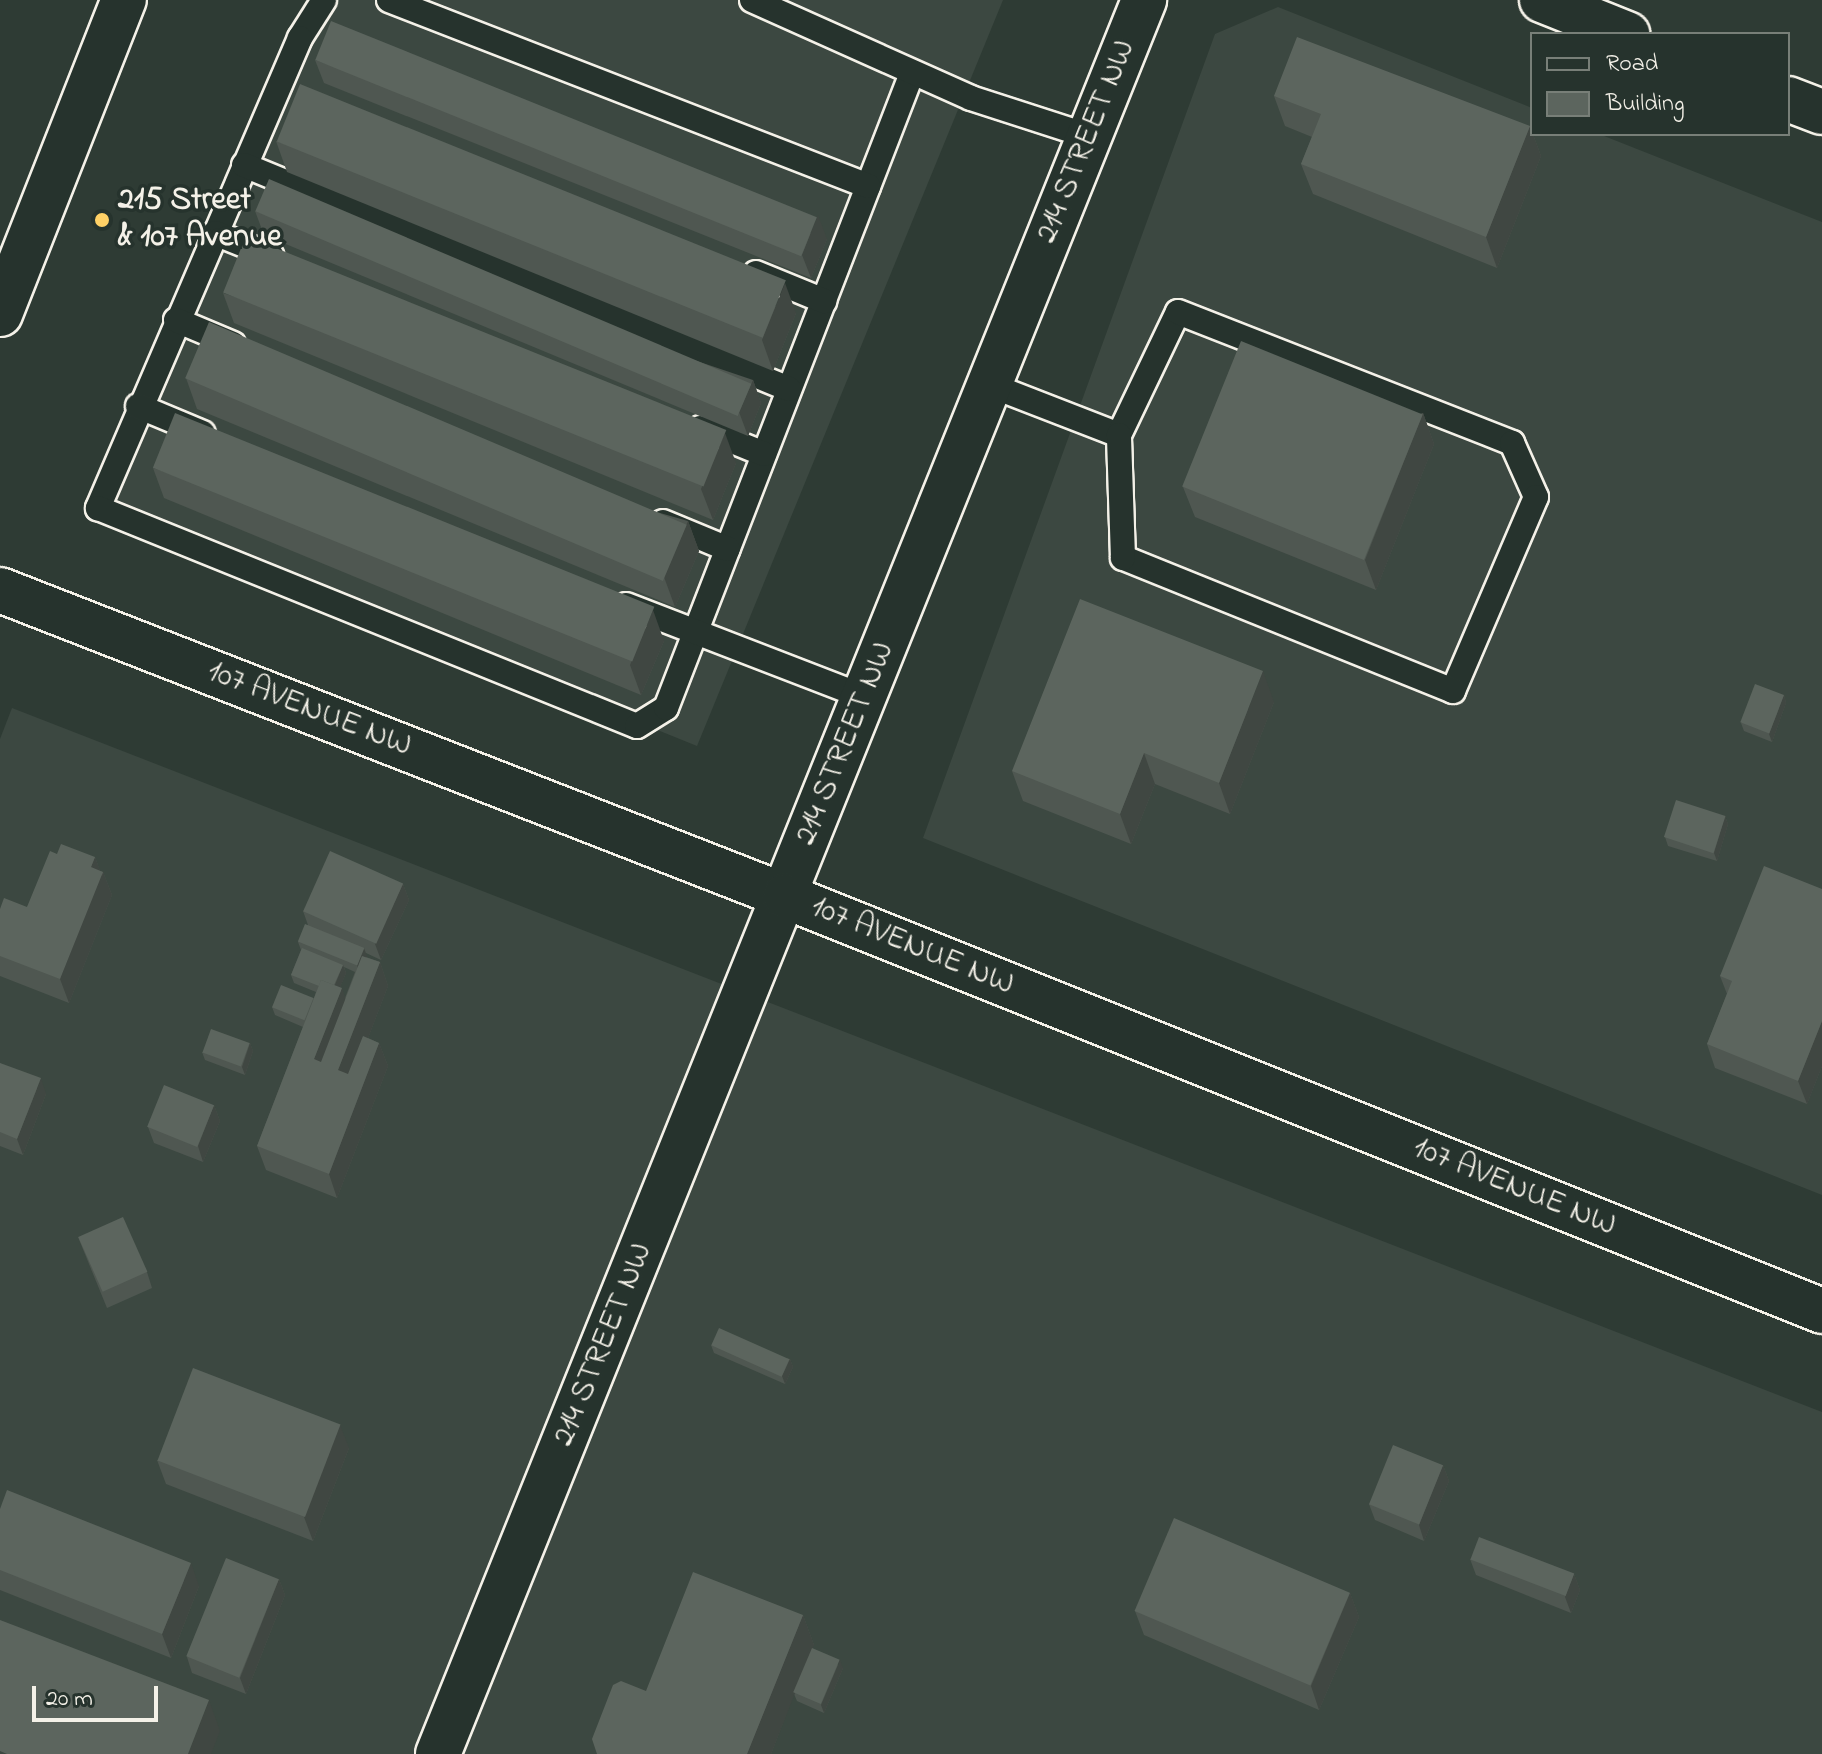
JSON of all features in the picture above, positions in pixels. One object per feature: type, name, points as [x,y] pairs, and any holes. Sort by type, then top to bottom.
[{"type":"street","points":[[0,314],[124,0]]},
{"type":"street","name":"214 STREET NW","points":[[438,1754],[1144,0]]},
{"type":"street","points":[[1542,0],[1622,32]]},
{"type":"street","points":[[1790,100],[1822,112]]},
{"type":"street","name":"107 AVENUE NW","points":[[0,590],[785,896],[1822,1311]]},
{"type":"lane","points":[[324,0],[283,78],[244,165],[138,406],[98,508],[637,726],[666,708],[912,73]]},
{"type":"lane","points":[[389,0],[868,186]]},
{"type":"lane","points":[[752,0],[912,73],[1089,136]]},
{"type":"lane","points":[[283,78],[312,90]]},
{"type":"lane","points":[[244,165],[789,389]]},
{"type":"lane","points":[[215,233],[301,268]]},
{"type":"lane","points":[[736,265],[824,301]]},
{"type":"lane","points":[[1178,312],[1512,443],[1536,497],[1453,691],[1123,558],[1119,435],[1178,312]]},
{"type":"lane","points":[[176,320],[263,357]]},
{"type":"lane","points":[[990,385],[1119,435]]},
{"type":"lane","points":[[138,406],[226,442]]},
{"type":"lane","points":[[677,419],[764,454]]},
{"type":"lane","points":[[641,513],[728,549]]},
{"type":"lane","points":[[607,597],[865,697]]},
{"type":"shaded area","points":[[306,0],[1003,0],[697,746],[106,507]]},
{"type":"shaded area","points":[[1278,7],[1530,107],[1530,136],[1604,136],[1822,222],[1822,1195],[923,838],[1215,34]]},
{"type":"shaded area","points":[[12,708],[1822,1412],[1822,1754],[0,1754],[0,739]]},
{"type":"building","points":[[331,21],[817,217],[801,256],[315,60]]},
{"type":"building","points":[[1297,37],[1530,126],[1486,237],[1301,164],[1321,114],[1274,96]]},
{"type":"building","points":[[300,84],[786,280],[763,338],[277,141]]},
{"type":"building","points":[[269,179],[751,384],[738,416],[255,211]]},
{"type":"building","points":[[246,236],[726,430],[703,487],[223,293]]},
{"type":"building","points":[[209,322],[687,525],[663,581],[185,378]]},
{"type":"building","points":[[1241,341],[1423,414],[1364,560],[1182,487]]},
{"type":"building","points":[[175,413],[654,607],[632,661],[153,468]]},
{"type":"building","points":[[1080,599],[1263,671],[1219,783],[1144,753],[1120,814],[1012,771]]},
{"type":"building","points":[[1755,684],[1784,695],[1769,733],[1740,722]]},
{"type":"building","points":[[1676,800],[1725,816],[1713,853],[1664,837]]},
{"type":"building","points":[[61,844],[95,857],[91,867],[103,872],[60,979],[0,956],[0,909],[4,898],[27,907],[50,851],[57,854]]},
{"type":"building","points":[[330,851],[403,884],[376,944],[303,911]]},
{"type":"building","points":[[1764,866],[1822,889],[1822,1021],[1798,1081],[1707,1044],[1732,981],[1720,976]]},
{"type":"building","points":[[305,924],[364,948],[357,966],[298,942]]},
{"type":"building","points":[[302,948],[343,965],[334,985],[321,980],[319,986],[291,975]]},
{"type":"building","points":[[362,956],[380,962],[338,1070],[348,1074],[363,1036],[379,1043],[329,1174],[257,1146],[321,980],[342,988],[314,1059],[321,1062]]},
{"type":"building","points":[[281,985],[313,998],[304,1020],[272,1007]]},
{"type":"building","points":[[211,1029],[250,1043],[241,1067],[202,1052]]},
{"type":"building","points":[[0,1063],[41,1078],[17,1139],[0,1132]]},
{"type":"building","points":[[164,1085],[214,1105],[197,1147],[147,1127]]},
{"type":"building","points":[[123,1217],[147,1272],[103,1292],[78,1237]]},
{"type":"building","points":[[719,1328],[789,1359],[782,1377],[711,1345]]},
{"type":"building","points":[[193,1368],[341,1425],[305,1517],[158,1460]]},
{"type":"building","points":[[1393,1445],[1443,1465],[1419,1525],[1369,1504]]},
{"type":"building","points":[[7,1490],[191,1563],[162,1634],[0,1570],[0,1509]]},
{"type":"building","points":[[1174,1518],[1350,1593],[1310,1686],[1135,1611]]},
{"type":"building","points":[[1479,1537],[1574,1574],[1566,1596],[1470,1559]]},
{"type":"building","points":[[226,1558],[279,1579],[239,1678],[186,1656]]},
{"type":"building","points":[[693,1572],[803,1615],[747,1754],[597,1754],[592,1739],[613,1685],[621,1681],[646,1691]]},
{"type":"building","points":[[0,1620],[209,1700],[188,1754],[7,1754],[0,1751]]},
{"type":"building","points":[[812,1648],[840,1660],[821,1704],[793,1692]]},
{"type":"place","name":"215 Street & 107 Avenue","points":[[102,220]]}]
